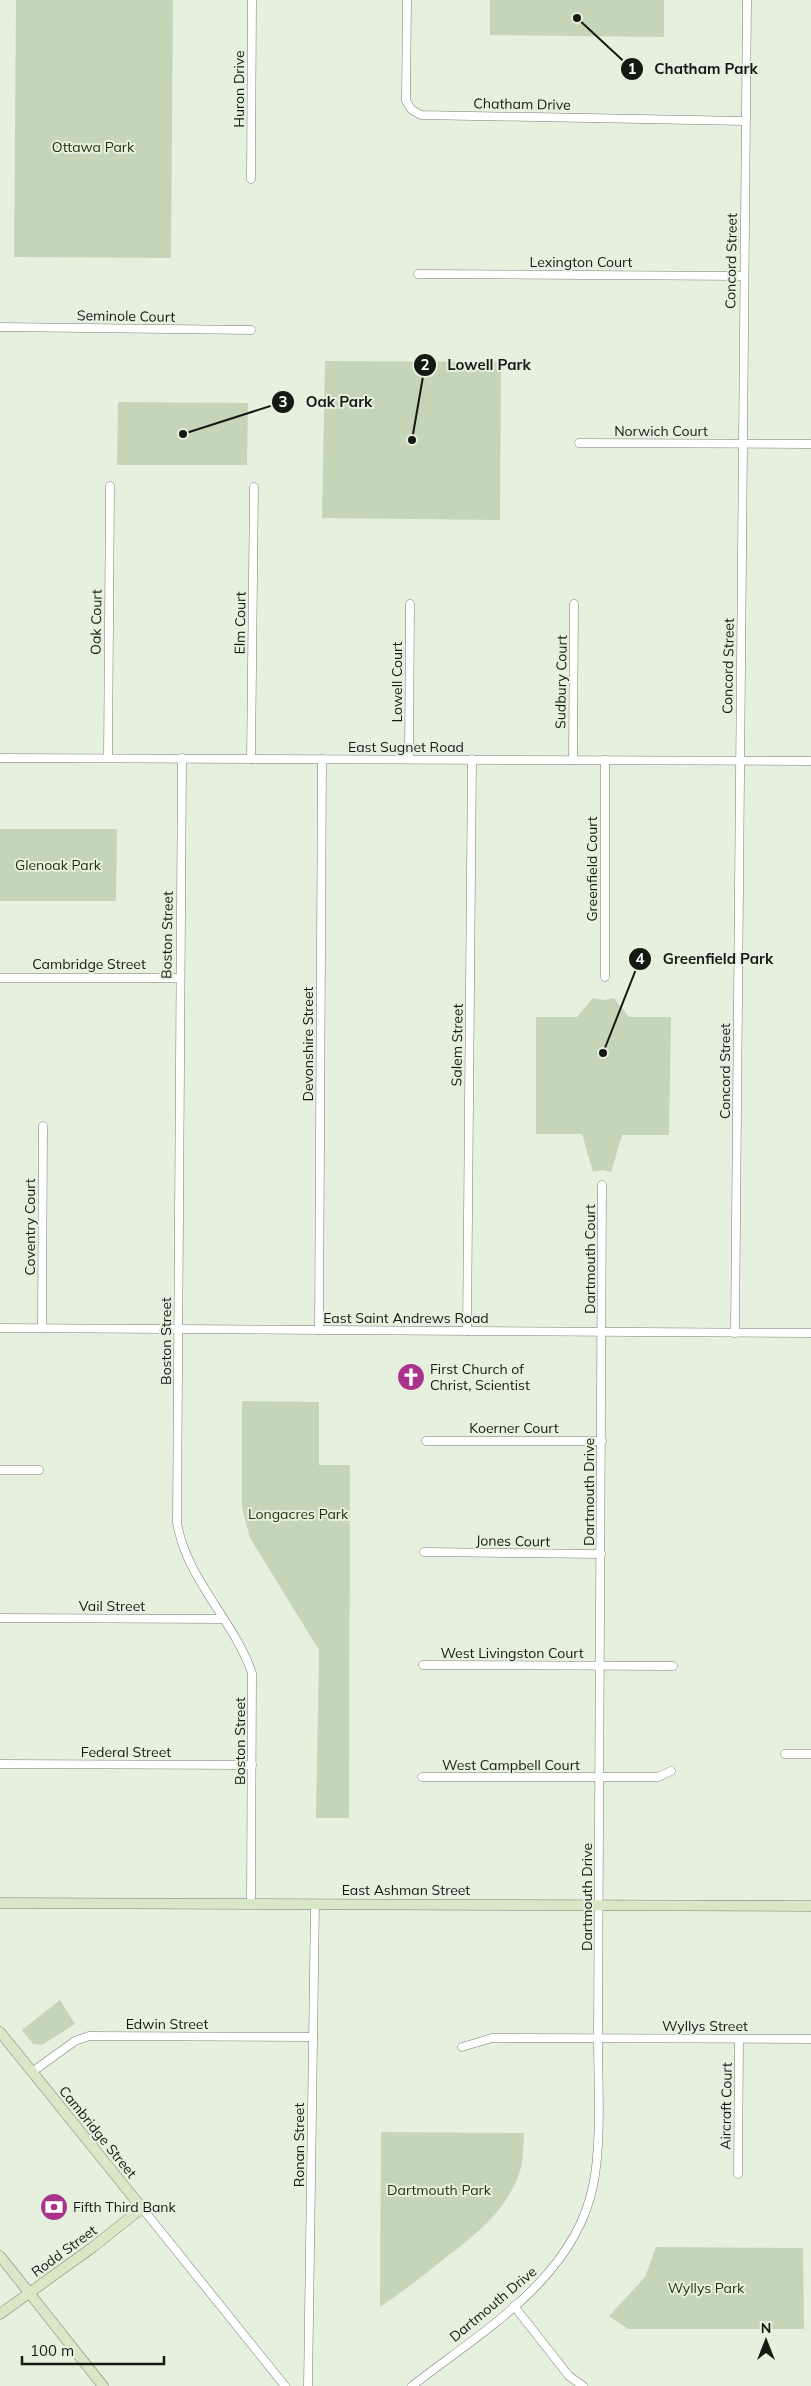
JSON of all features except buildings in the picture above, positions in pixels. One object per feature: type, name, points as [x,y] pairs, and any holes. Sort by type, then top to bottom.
[{"type":"street","name":"Huron Drive","points":[[251,179],[252,0]]},
{"type":"street","name":"Chatham Drive","points":[[407,0],[406,101],[412,110],[421,115],[745,121]]},
{"type":"street","name":"Concord Street","points":[[735,1333],[743,276],[747,0]]},
{"type":"street","name":"Lexington Court","points":[[418,274],[743,276]]},
{"type":"street","name":"Seminole Court","points":[[0,327],[251,330]]},
{"type":"street","name":"Norwich Court","points":[[579,443],[811,444]]},
{"type":"street","name":"Oak Court","points":[[108,758],[110,486]]},
{"type":"street","name":"Elm Court","points":[[251,758],[254,487]]},
{"type":"street","name":"Lowell Court","points":[[409,759],[410,604]]},
{"type":"street","name":"Sudbury Court","points":[[573,760],[574,604]]},
{"type":"street","name":"East Sugnet Road","points":[[0,758],[811,761]]},
{"type":"street","name":"Boston Street","points":[[182,758],[179,978],[177,1523],[186,1557],[245,1654],[252,1673],[251,1904]]},
{"type":"street","name":"Devonshire Street","points":[[318,1330],[322,759]]},
{"type":"street","name":"Salem Street","points":[[467,1331],[472,760]]},
{"type":"street","name":"Greenfield Court","points":[[605,760],[605,977]]},
{"type":"street","name":"Cambridge Street","points":[[0,978],[179,978]]},
{"type":"street","name":"Coventry Court","points":[[42,1328],[43,1126]]},
{"type":"street","name":"Dartmouth Court","points":[[602,1185],[603,1332]]},
{"type":"street","name":"East Saint Andrews Road","points":[[0,1328],[811,1333]]},
{"type":"street","name":"Dartmouth Drive","points":[[412,2386],[514,2306],[544,2279],[578,2232],[593,2186],[597,2158],[603,1332]]},
{"type":"street","name":"Koerner Court","points":[[426,1441],[602,1441]]},
{"type":"street","points":[[0,1470],[39,1470]]},
{"type":"street","name":"Jones Court","points":[[424,1552],[601,1554]]},
{"type":"street","name":"Vail Street","points":[[0,1618],[223,1619]]},
{"type":"street","name":"West Livingston Court","points":[[422,1665],[674,1666]]},
{"type":"street","points":[[785,1754],[811,1754]]},
{"type":"street","name":"Federal Street","points":[[0,1764],[252,1765]]},
{"type":"street","name":"West Campbell Court","points":[[422,1777],[658,1777],[671,1771]]},
{"type":"street","name":"East Ashman Street","points":[[0,1903],[811,1906]]},
{"type":"street","name":"Ronan Street","points":[[308,2386],[315,1904]]},
{"type":"street","name":"Cambridge Street","points":[[1,2034],[285,2386]]},
{"type":"street","name":"Edwin Street","points":[[32,2072],[75,2040],[89,2036],[313,2037]]},
{"type":"street","name":"Wyllys Street","points":[[462,2047],[492,2038],[811,2039]]},
{"type":"street","name":"Aircraft Court","points":[[738,2174],[739,2039]]},
{"type":"street","name":"Rodd Street","points":[[0,2314],[142,2208]]},
{"type":"street","points":[[0,2256],[103,2386]]},
{"type":"street","points":[[514,2306],[568,2376],[583,2386]]},
{"type":"green space","name":"Ottawa Park","points":[[16,0],[173,0],[171,258],[14,257]]},
{"type":"green space","points":[[490,0],[664,0],[664,37],[490,35]]},
{"type":"green space","points":[[325,361],[501,362],[500,520],[322,518]]},
{"type":"green space","points":[[118,402],[248,403],[247,465],[117,465]]},
{"type":"green space","name":"Glenoak Park","points":[[0,829],[117,829],[116,901],[0,901]]},
{"type":"green space","points":[[593,998],[603,1000],[614,998],[629,1017],[671,1017],[669,1135],[622,1135],[611,1172],[603,1170],[593,1172],[582,1134],[536,1134],[536,1017],[577,1017]]},
{"type":"green space","name":"Longacres Park","points":[[242,1401],[319,1402],[319,1465],[350,1465],[349,1818],[316,1818],[319,1650],[250,1538],[242,1508]]},
{"type":"green space","points":[[60,2000],[75,2024],[42,2045],[33,2044],[22,2030]]},
{"type":"green space","name":"Dartmouth Park","points":[[381,2132],[524,2133],[523,2157],[520,2171],[499,2210],[468,2240],[380,2307]]},
{"type":"green space","name":"Wyllys Park","points":[[656,2247],[803,2248],[804,2329],[628,2329],[609,2316],[645,2277]]},
{"type":"place","name":"Chatham Park","points":[[577,18]]},
{"type":"place","name":"Oak Park","points":[[183,434]]},
{"type":"place","name":"Lowell Park","points":[[412,440]]},
{"type":"place","name":"Greenfield Park","points":[[603,1053]]},
{"type":"place","name":"First Church of Christ, Scientist","points":[[411,1377]]},
{"type":"place","name":"Fifth Third Bank","points":[[54,2207]]}]
